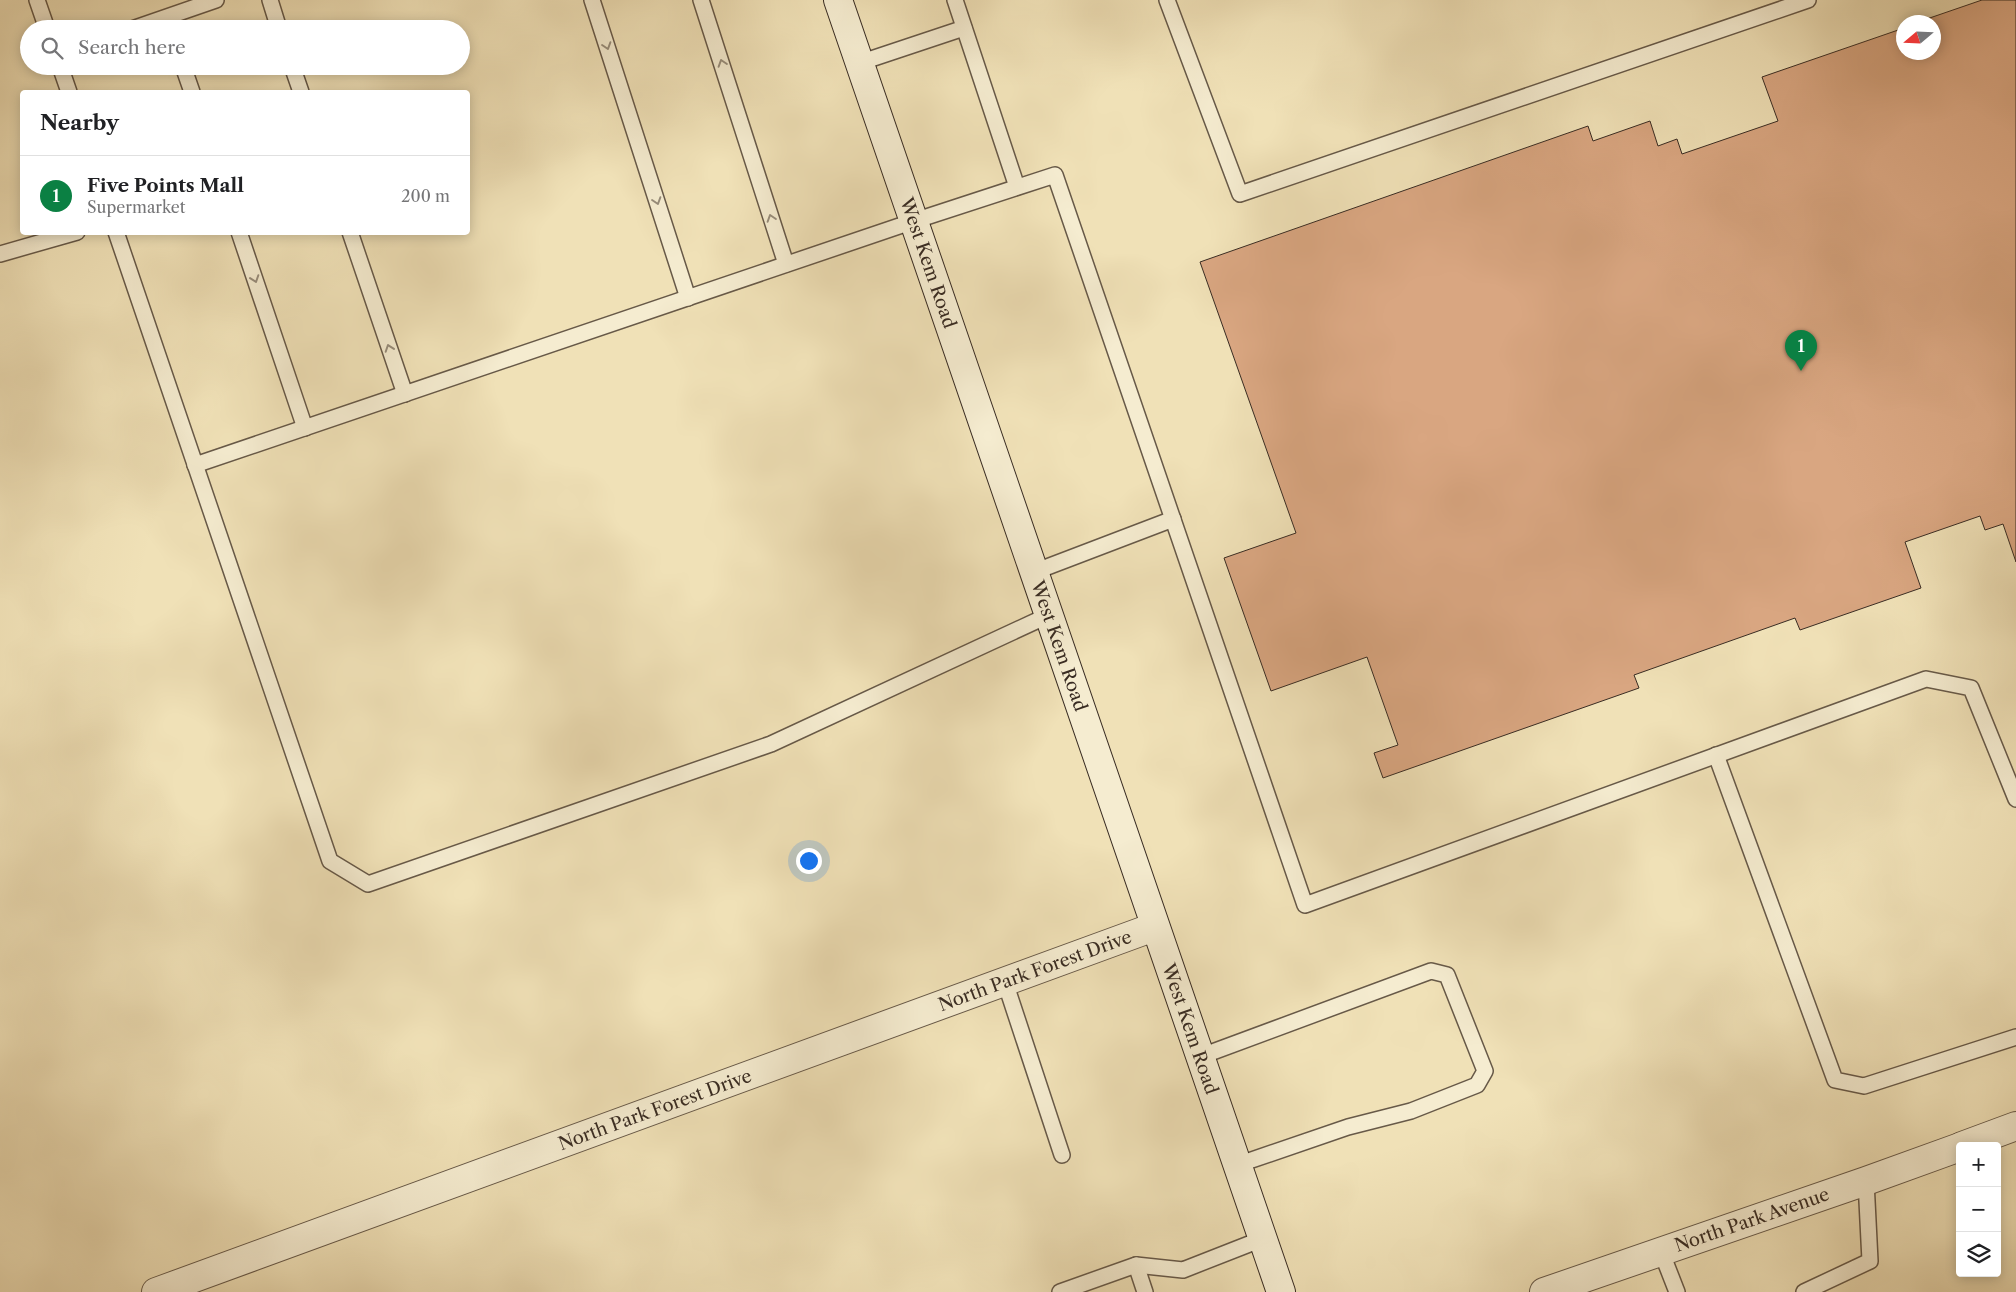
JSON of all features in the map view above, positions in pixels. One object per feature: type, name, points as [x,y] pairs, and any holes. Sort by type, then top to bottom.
[{"type":"street","name":"West Kem Road","points":[[838,0],[1280,1292]]},
{"type":"street","name":"North Park Forest Drive","points":[[156,1292],[1154,927]]},
{"type":"street","name":"North Park Avenue","points":[[1972,1142],[2016,1126]]},
{"type":"street","name":"North Park Avenue","points":[[1544,1292],[1866,1181],[1956,1148]]},
{"type":"lane","points":[[37,0],[44,20]]},
{"type":"lane","points":[[174,20],[216,0]]},
{"type":"lane","points":[[270,0],[277,20]]},
{"type":"lane","points":[[592,0],[688,298]]},
{"type":"lane","points":[[702,0],[786,264]]},
{"type":"lane","points":[[954,0],[1017,187]]},
{"type":"lane","points":[[1167,0],[1240,194],[1808,0]]},
{"type":"lane","points":[[859,63],[964,28]]},
{"type":"lane","points":[[63,75],[68,90]]},
{"type":"lane","points":[[186,75],[191,90]]},
{"type":"lane","points":[[295,75],[300,90]]},
{"type":"lane","points":[[195,465],[786,264],[1055,175],[1305,905],[1926,679],[1971,688],[2016,799]]},
{"type":"lane","points":[[0,254],[66,235]]},
{"type":"lane","points":[[117,235],[330,861],[368,884],[771,744],[1049,614]]},
{"type":"lane","points":[[240,235],[306,428]]},
{"type":"lane","points":[[351,235],[405,394]]},
{"type":"lane","points":[[1034,572],[1173,519]]},
{"type":"lane","points":[[1716,755],[1834,1080],[1864,1086],[2016,1037]]},
{"type":"lane","points":[[1199,1057],[1431,971],[1447,975],[1485,1071],[1477,1085],[1411,1111],[1348,1127],[1237,1165]]},
{"type":"lane","points":[[1005,982],[1062,1155]]},
{"type":"lane","points":[[1804,1292],[1870,1260],[1866,1181]]},
{"type":"lane","points":[[1060,1292],[1136,1265],[1183,1270],[1262,1239]]},
{"type":"lane","points":[[1661,1251],[1677,1292]]},
{"type":"lane","points":[[1136,1265],[1145,1292]]},
{"type":"building","points":[[1982,0],[2016,0],[2016,562],[2003,524],[1985,530],[1980,516],[1905,542],[1921,588],[1800,630],[1795,618],[1634,675],[1639,688],[1383,778],[1374,753],[1398,745],[1367,657],[1271,691],[1224,558],[1296,533],[1200,262],[1588,126],[1593,141],[1650,121],[1658,146],[1677,139],[1682,154],[1778,121],[1762,77],[1896,31],[1896,60],[1941,60],[1941,15],[1938,15]]},
{"type":"place","name":"Five Points Mall","points":[[1801,371]]}]
